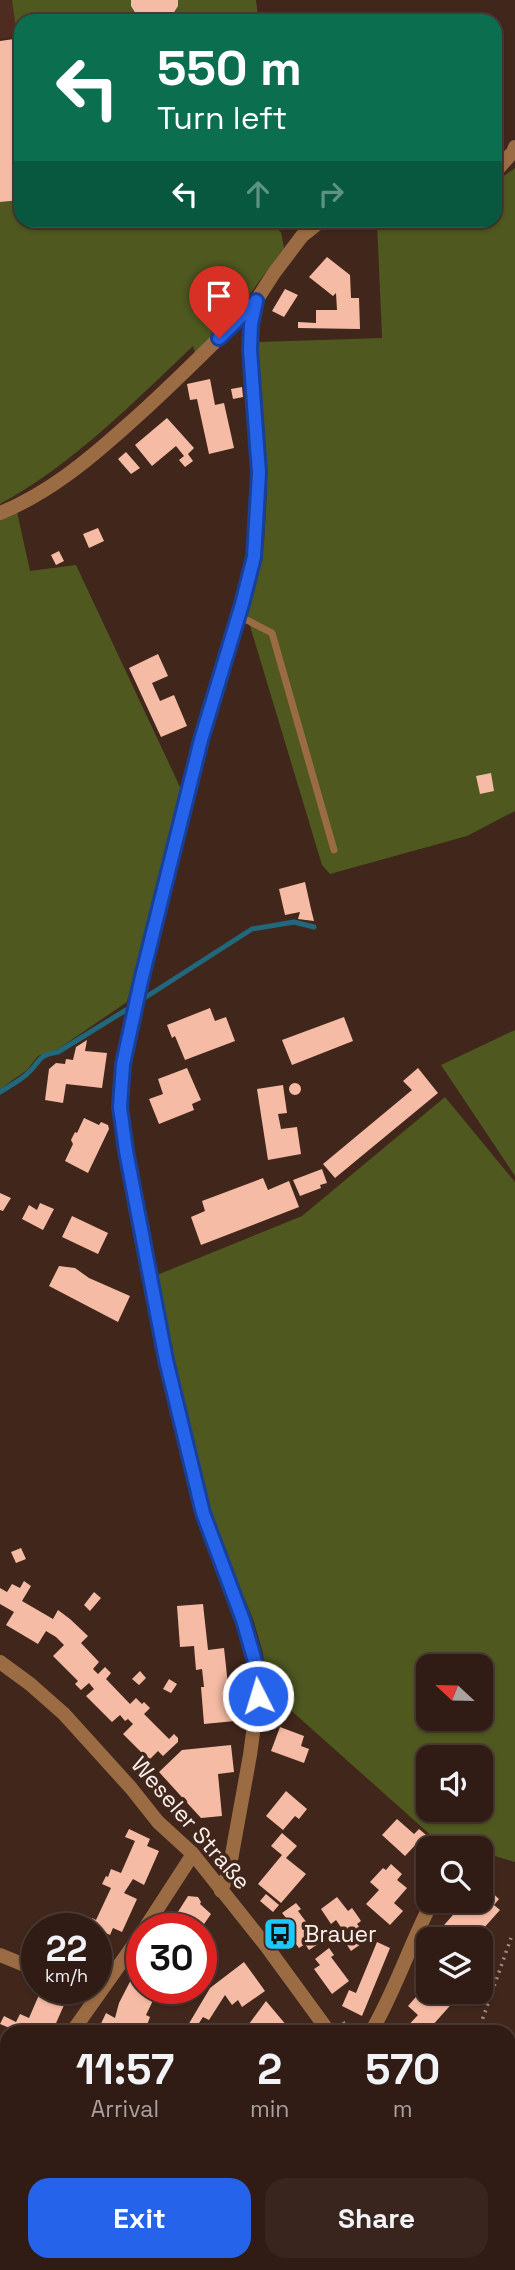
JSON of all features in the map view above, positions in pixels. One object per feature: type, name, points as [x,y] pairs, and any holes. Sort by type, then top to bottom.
[{"type":"street","points":[[502,164],[515,146]]},
{"type":"street","points":[[0,513],[44,492],[79,467],[160,397],[256,301],[302,236],[312,228]]},
{"type":"street","points":[[221,1891],[229,1871],[250,1755],[258,1696],[258,1672],[243,1620],[203,1513],[166,1360],[126,1151],[120,1085],[141,981],[201,740],[254,557],[259,473],[250,350],[251,324],[256,301]]},
{"type":"street","name":"Weseler Straße","points":[[0,1662],[64,1714],[131,1787],[158,1822],[193,1854],[267,1947],[324,2025]]},
{"type":"street","points":[[155,1913],[193,1854]]},
{"type":"street","points":[[375,2025],[426,1913]]},
{"type":"street","points":[[0,1955],[21,1964]]},
{"type":"street","points":[[112,1975],[126,1956]]},
{"type":"street","points":[[77,2025],[92,2004]]},
{"type":"lane","points":[[239,615],[272,633],[334,850]]},
{"type":"path","points":[[480,2025],[511,1938]]},
{"type":"shaded area","points":[[0,0],[12,0],[14,37],[0,39]]},
{"type":"green space","points":[[12,0],[256,0],[258,14],[14,14]]},
{"type":"green space","points":[[515,168],[515,811],[467,836],[330,874],[322,865],[247,616],[264,543],[267,488],[258,342],[382,338],[377,228],[502,228],[502,177]]},
{"type":"green space","points":[[14,201],[14,228],[274,228],[281,232],[284,248],[245,305],[196,356],[193,346],[77,452],[26,489],[0,504],[0,202]]},
{"type":"green space","points":[[16,507],[30,571],[76,565],[181,789],[127,1002],[58,1049],[38,1056],[27,1070],[0,1089],[0,518]]},
{"type":"green space","points":[[515,1030],[515,1176],[441,1065]]},
{"type":"green space","points":[[445,1097],[515,1182],[515,1862],[493,1856],[493,1836],[432,1836],[416,1822],[493,1822],[493,1745],[416,1745],[416,1822],[267,1689],[263,1653],[253,1619],[213,1523],[172,1360],[157,1275],[302,1216]]},
{"type":"building","points":[[131,0],[178,0],[173,14],[136,14]]},
{"type":"building","points":[[14,39],[14,201],[0,202],[0,41]]},
{"type":"building","points":[[327,257],[350,275],[351,298],[359,298],[360,329],[298,328],[298,322],[316,323],[316,310],[337,310],[336,293],[333,296],[309,277]]},
{"type":"building","points":[[285,289],[298,295],[284,317],[272,311]]},
{"type":"building","points":[[210,379],[215,405],[224,403],[234,448],[209,454],[197,399],[190,400],[187,384]]},
{"type":"building","points":[[242,387],[243,397],[233,399],[231,389]]},
{"type":"building","points":[[167,418],[194,448],[188,454],[193,461],[185,467],[179,460],[184,456],[176,446],[152,466],[135,445]]},
{"type":"building","points":[[126,452],[140,468],[131,474],[118,459]]},
{"type":"building","points":[[98,528],[104,541],[89,548],[83,534]]},
{"type":"building","points":[[59,551],[64,561],[56,565],[51,555]]},
{"type":"building","points":[[158,654],[168,676],[152,683],[160,701],[174,695],[187,726],[161,737],[129,668]]},
{"type":"building","points":[[491,773],[494,791],[480,794],[476,776]]},
{"type":"building","points":[[305,882],[314,921],[298,919],[300,912],[285,915],[279,889]]},
{"type":"building","points":[[210,1008],[215,1021],[226,1017],[235,1041],[185,1060],[167,1025]]},
{"type":"building","points":[[344,1017],[353,1041],[292,1065],[282,1040]]},
{"type":"building","points":[[87,1040],[85,1051],[107,1053],[102,1088],[66,1084],[63,1103],[45,1100],[49,1069],[56,1063],[65,1064],[66,1059],[73,1060],[76,1047]]},
{"type":"building","points":[[187,1068],[201,1100],[192,1104],[194,1110],[159,1124],[149,1099],[163,1094],[158,1079]]},
{"type":"building","points":[[418,1068],[438,1093],[335,1178],[323,1164],[412,1090],[403,1081]]},
{"type":"building","points":[[290,1084],[300,1084],[300,1094],[290,1094]]},
{"type":"building","points":[[283,1085],[287,1113],[278,1114],[281,1129],[297,1127],[301,1154],[268,1160],[257,1089]]},
{"type":"building","points":[[84,1118],[99,1125],[101,1122],[108,1125],[109,1129],[88,1173],[65,1161],[73,1144],[71,1140]]},
{"type":"building","points":[[322,1169],[327,1183],[300,1196],[293,1180]]},
{"type":"building","points":[[263,1178],[268,1190],[289,1181],[299,1207],[201,1245],[191,1217],[205,1211],[202,1201]]},
{"type":"building","points":[[0,1193],[11,1198],[3,1211],[0,1210]]},
{"type":"building","points":[[40,1203],[54,1209],[43,1230],[22,1219],[29,1205],[37,1210]]},
{"type":"building","points":[[72,1216],[108,1233],[98,1254],[62,1237]]},
{"type":"building","points":[[59,1266],[75,1268],[89,1278],[130,1296],[118,1322],[49,1286]]},
{"type":"building","points":[[21,1548],[26,1559],[16,1563],[11,1552]]},
{"type":"building","points":[[24,1581],[31,1586],[22,1601],[53,1619],[58,1610],[70,1619],[88,1636],[81,1643],[99,1662],[93,1669],[98,1674],[105,1667],[111,1673],[106,1679],[130,1704],[136,1698],[142,1704],[144,1702],[150,1708],[144,1714],[169,1739],[174,1734],[178,1738],[178,1742],[163,1756],[158,1751],[149,1760],[123,1734],[133,1724],[120,1715],[112,1722],[86,1696],[94,1689],[89,1683],[81,1690],[75,1684],[78,1681],[53,1656],[64,1645],[56,1637],[46,1631],[38,1644],[6,1625],[14,1612],[0,1604],[0,1588],[7,1592],[12,1584],[20,1588]]},
{"type":"building","points":[[94,1592],[101,1598],[90,1611],[84,1605]]},
{"type":"building","points":[[203,1604],[208,1650],[224,1648],[228,1685],[225,1685],[225,1693],[233,1692],[235,1721],[204,1724],[202,1669],[196,1670],[194,1646],[180,1647],[177,1606]]},
{"type":"building","points":[[140,1671],[146,1678],[139,1685],[132,1679]]},
{"type":"building","points":[[169,1679],[177,1684],[171,1693],[163,1689]]},
{"type":"building","points":[[280,1727],[304,1736],[301,1746],[309,1749],[304,1763],[271,1751]]},
{"type":"building","points":[[231,1745],[234,1772],[218,1774],[222,1816],[201,1818],[159,1772],[182,1750]]},
{"type":"building","points":[[286,1791],[307,1809],[299,1819],[295,1816],[283,1830],[266,1816]]},
{"type":"building","points":[[397,1819],[414,1834],[419,1829],[427,1836],[416,1836],[416,1844],[405,1856],[382,1835]]},
{"type":"building","points":[[129,1829],[150,1839],[147,1846],[159,1851],[144,1885],[133,1879],[124,1893],[137,1899],[131,1913],[126,1913],[126,1923],[122,1932],[113,1928],[112,1930],[112,1913],[99,1913],[111,1888],[102,1884],[111,1869],[121,1873],[135,1841],[125,1837]]},
{"type":"building","points":[[282,1833],[297,1846],[286,1858],[306,1874],[281,1903],[258,1884],[282,1855],[271,1846]]},
{"type":"building","points":[[391,1864],[402,1874],[397,1880],[407,1888],[394,1903],[403,1911],[390,1925],[366,1904],[379,1890],[370,1882],[383,1868],[386,1870]]},
{"type":"building","points":[[266,1894],[279,1905],[273,1912],[260,1901]]},
{"type":"building","points":[[493,1894],[499,1899],[494,1905],[500,1910],[485,1927],[442,1927],[455,1913],[493,1913]]},
{"type":"building","points":[[188,1896],[198,1897],[200,1904],[210,1913],[177,1913]]},
{"type":"building","points":[[337,1897],[348,1911],[352,1908],[361,1921],[357,1924],[368,1939],[351,1951],[341,1936],[345,1933],[336,1920],[331,1924],[321,1909]]},
{"type":"building","points":[[296,1903],[301,1909],[298,1911],[316,1936],[319,1934],[324,1940],[309,1950],[305,1944],[299,1948],[281,1923],[287,1919],[282,1913]]},
{"type":"building","points":[[377,1942],[390,1948],[362,2016],[342,2006],[349,1990],[356,1993]]},
{"type":"building","points":[[329,1948],[334,1955],[331,1957],[349,1981],[332,1994],[314,1969],[320,1965],[315,1959]]},
{"type":"building","points":[[244,1962],[265,1991],[242,2007],[238,2000],[232,2005],[225,1995],[209,2020],[203,2017],[198,2025],[188,2025],[201,2004],[217,2004],[217,1983]]},
{"type":"building","points":[[126,1989],[126,2004],[151,2004],[146,2015],[150,2017],[147,2025],[100,2025],[106,2013],[115,2018]]},
{"type":"building","points":[[416,1997],[416,2004],[452,2004],[433,2025],[409,2025],[418,2015],[408,2006]]},
{"type":"building","points":[[266,2001],[286,2025],[248,2025]]},
{"type":"building","points":[[35,2004],[64,2004],[55,2025],[0,2024],[4,2016],[16,2022],[20,2014],[29,2018]]},
{"type":"waterway","points":[[146,997],[252,929],[294,922],[314,927]]},
{"type":"waterway","points":[[0,1092],[25,1076],[43,1057],[58,1052],[126,1010]]},
{"type":"place","name":"Brauer","points":[[280,1934]]},
{"type":"route","points":[[219,338],[256,301],[251,324],[250,350],[259,473],[254,557],[201,740],[141,981],[123,1064],[120,1107],[149,1279],[166,1360],[203,1513],[243,1620],[258,1672],[258,1696]]}]
